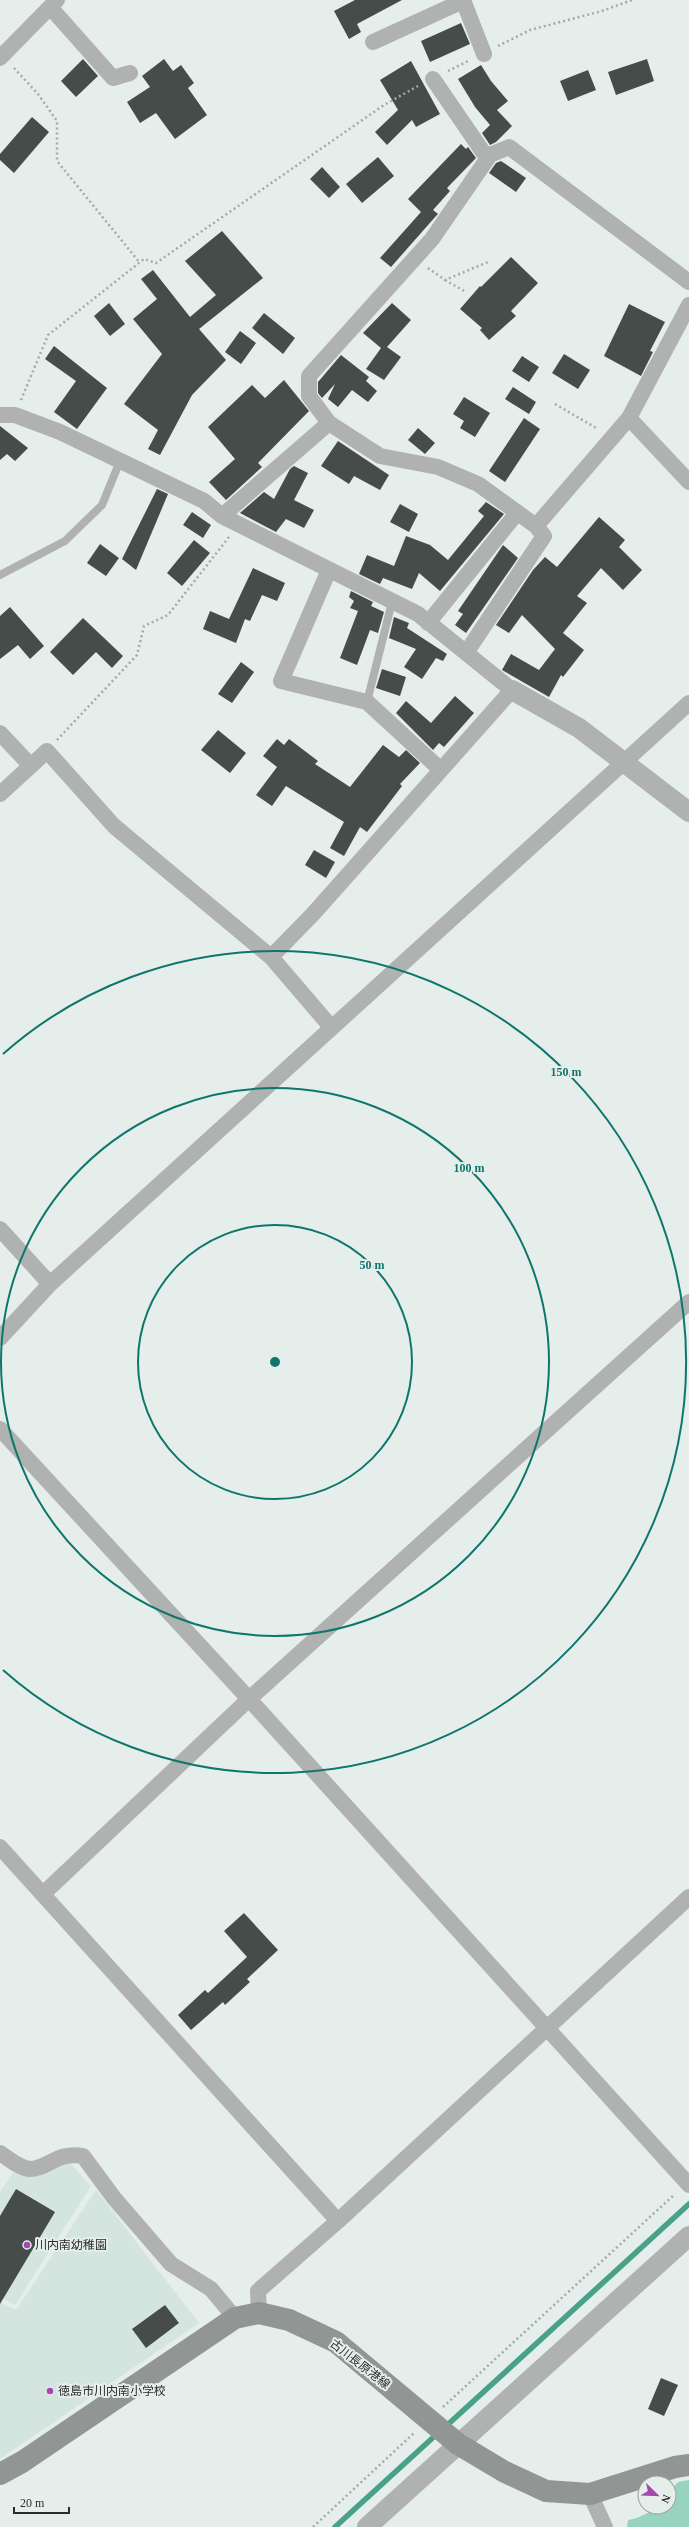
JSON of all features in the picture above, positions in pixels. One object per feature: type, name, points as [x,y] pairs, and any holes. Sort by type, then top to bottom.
[{"type":"main road","name":"古川長原港線","points":[[0,2474],[22,2462],[235,2318],[258,2313],[289,2320],[336,2342],[454,2441],[505,2472],[546,2491],[590,2494],[675,2467],[689,2465]]},
{"type":"street","points":[[373,42],[463,1],[484,54]]},
{"type":"street","points":[[1,57],[53,3],[113,78],[130,73]]},
{"type":"street","points":[[433,79],[483,152],[490,155]]},
{"type":"street","points":[[466,654],[544,536],[536,526],[478,484],[438,467],[380,456],[329,423],[309,396],[309,376],[432,239],[490,155],[509,147],[689,282]]},
{"type":"street","points":[[536,526],[629,418],[689,305]]},
{"type":"street","points":[[8,415],[60,432],[204,501],[222,516],[418,614],[512,690],[579,728],[689,812]]},
{"type":"street","points":[[629,418],[689,482]]},
{"type":"street","points":[[222,516],[329,423]]},
{"type":"street","points":[[428,623],[517,513]]},
{"type":"street","points":[[329,570],[281,681],[367,702],[441,770]]},
{"type":"street","points":[[271,957],[512,690]]},
{"type":"street","points":[[0,1338],[50,1284],[689,703]]},
{"type":"street","points":[[0,733],[31,766]]},
{"type":"street","points":[[0,794],[47,751],[114,826],[271,957],[331,1027]]},
{"type":"street","points":[[0,1229],[50,1284]]},
{"type":"street","points":[[43,1894],[249,1699],[689,1302]]},
{"type":"street","points":[[0,1429],[249,1699],[688,2184]]},
{"type":"street","points":[[0,1847],[338,2221]]},
{"type":"street","points":[[258,2313],[258,2291],[338,2221],[545,2027],[689,1897]]},
{"type":"street","points":[[0,2153],[15,2164],[31,2169],[70,2153],[83,2156],[114,2198],[171,2264],[211,2289],[235,2318]]},
{"type":"street","points":[[368,2527],[454,2441],[689,2236]]},
{"type":"street","points":[[590,2494],[605,2527]]},
{"type":"lane","points":[[0,575],[65,541],[102,506],[120,461]]},
{"type":"lane","points":[[367,702],[392,602]]},
{"type":"path","points":[[8,415],[48,335],[144,259],[156,263],[384,105],[530,30],[602,11],[632,0]]},
{"type":"path","points":[[1,57],[38,94],[57,121],[57,161],[140,263]]},
{"type":"path","points":[[414,259],[464,291]]},
{"type":"path","points":[[445,280],[488,262]]},
{"type":"path","points":[[555,404],[612,438]]},
{"type":"path","points":[[47,751],[137,655],[144,626],[168,615],[239,524]]},
{"type":"path","points":[[313,2527],[431,2421],[688,2184]]},
{"type":"shaded area","name":"川内南幼稚園","points":[[70,2163],[91,2186],[15,2305],[0,2297],[0,2192],[13,2173],[30,2177]]},
{"type":"shaded area","name":"徳島市川内南小学校","points":[[96,2190],[199,2323],[0,2459],[0,2302],[16,2310]]},
{"type":"green space","points":[[689,2480],[689,2527],[627,2527],[628,2520],[643,2515],[677,2515],[678,2482]]},
{"type":"building","points":[[355,0],[402,0],[357,24],[361,32],[349,39],[334,11]]},
{"type":"building","points":[[461,23],[470,44],[430,62],[421,41]]},
{"type":"building","points":[[83,59],[98,76],[76,97],[61,81]]},
{"type":"building","points":[[164,59],[173,71],[181,65],[194,83],[188,88],[207,115],[175,139],[156,113],[140,123],[127,102],[150,87],[142,76]]},
{"type":"building","points":[[647,59],[654,81],[616,95],[608,72]]},
{"type":"building","points":[[411,61],[440,114],[416,127],[412,120],[387,145],[375,132],[398,110],[380,80]]},
{"type":"building","points":[[481,65],[491,81],[508,101],[497,110],[512,126],[496,142],[490,145],[482,133],[490,125],[475,107],[458,79]]},
{"type":"building","points":[[588,70],[596,90],[568,101],[560,81]]},
{"type":"building","points":[[32,117],[49,132],[14,173],[0,160],[0,154]]},
{"type":"building","points":[[461,144],[466,149],[468,147],[476,158],[447,188],[450,191],[433,210],[438,214],[391,267],[380,258],[421,212],[408,199]]},
{"type":"building","points":[[378,157],[394,176],[362,203],[346,184]]},
{"type":"building","points":[[501,161],[526,178],[516,192],[489,173],[496,163]]},
{"type":"building","points":[[322,167],[340,187],[329,198],[310,179]]},
{"type":"building","points":[[222,231],[263,278],[199,329],[226,360],[192,395],[160,455],[148,449],[158,430],[124,404],[162,354],[133,319],[157,299],[141,279],[153,270],[190,317],[216,295],[185,261]]},
{"type":"building","points":[[511,257],[538,283],[511,311],[516,316],[489,340],[480,330],[482,328],[460,309],[480,286],[481,287]]},
{"type":"building","points":[[109,303],[125,324],[110,336],[94,316]]},
{"type":"building","points":[[392,303],[411,320],[387,347],[401,357],[384,380],[366,369],[381,348],[363,333]]},
{"type":"building","points":[[629,304],[665,322],[650,351],[653,352],[641,376],[604,356]]},
{"type":"building","points":[[264,313],[295,338],[283,354],[252,328]]},
{"type":"building","points":[[240,331],[256,343],[241,364],[225,352]]},
{"type":"building","points":[[54,346],[107,388],[77,429],[54,412],[76,381],[45,359]]},
{"type":"building","points":[[564,354],[590,370],[578,389],[552,373]]},
{"type":"building","points":[[341,355],[369,377],[366,381],[377,391],[368,402],[352,390],[338,407],[328,399],[335,384],[322,398],[318,393],[318,382]]},
{"type":"building","points":[[522,356],[539,367],[529,382],[512,371]]},
{"type":"building","points":[[284,380],[309,411],[258,463],[262,467],[226,500],[209,482],[235,459],[208,427],[252,385],[265,398]]},
{"type":"building","points":[[513,387],[536,402],[529,414],[505,399]]},
{"type":"building","points":[[464,397],[490,413],[475,437],[460,428],[464,421],[453,414]]},
{"type":"building","points":[[524,418],[540,429],[505,482],[489,471]]},
{"type":"building","points":[[0,426],[28,448],[15,461],[7,454],[0,460]]},
{"type":"building","points":[[418,428],[435,443],[425,454],[408,440]]},
{"type":"building","points":[[338,441],[389,475],[380,490],[354,476],[349,484],[321,466]]},
{"type":"building","points":[[294,466],[308,473],[294,500],[314,510],[304,528],[286,519],[276,532],[240,513],[264,492],[274,499],[290,469]]},
{"type":"building","points":[[157,489],[168,494],[136,570],[122,559]]},
{"type":"building","points":[[486,502],[504,514],[440,591],[419,573],[412,589],[383,578],[380,584],[359,574],[367,555],[394,566],[406,536],[430,545],[448,560],[484,516],[478,511]]},
{"type":"building","points":[[400,504],[418,514],[409,532],[390,522]]},
{"type":"building","points":[[192,512],[211,525],[203,538],[183,525]]},
{"type":"building","points":[[599,517],[625,540],[619,547],[642,570],[623,590],[601,568],[577,596],[587,603],[563,633],[584,650],[563,677],[561,675],[549,697],[502,670],[511,654],[539,670],[555,649],[522,615],[509,633],[496,625],[533,570],[545,557],[557,567]]},
{"type":"building","points":[[194,540],[210,553],[182,586],[167,573]]},
{"type":"building","points":[[100,544],[119,558],[106,576],[87,563]]},
{"type":"building","points":[[503,545],[518,558],[466,633],[455,625],[463,614],[458,611]]},
{"type":"building","points":[[253,568],[285,583],[277,601],[262,595],[250,621],[245,619],[236,643],[203,629],[210,611],[229,619]]},
{"type":"building","points":[[351,591],[373,602],[371,606],[384,612],[378,633],[370,630],[357,665],[340,658],[358,611],[350,608],[354,601],[349,597]]},
{"type":"building","points":[[10,607],[44,646],[30,659],[18,645],[0,659],[0,616]]},
{"type":"building","points":[[394,617],[409,623],[407,628],[447,654],[443,661],[436,658],[422,679],[404,667],[416,649],[389,638]]},
{"type":"building","points":[[83,618],[123,656],[112,668],[96,652],[73,675],[50,652]]},
{"type":"building","points":[[241,662],[254,672],[232,703],[218,694]]},
{"type":"building","points":[[382,669],[406,677],[400,696],[376,688]]},
{"type":"building","points":[[455,696],[474,713],[444,747],[439,743],[433,750],[396,713],[406,701],[431,723]]},
{"type":"building","points":[[218,730],[246,753],[230,773],[201,750]]},
{"type":"building","points":[[277,739],[284,745],[289,739],[318,761],[315,764],[350,787],[383,745],[399,757],[406,750],[420,763],[400,784],[402,786],[367,832],[360,827],[344,856],[330,848],[344,822],[286,786],[272,806],[256,795],[277,767],[263,756]]},
{"type":"building","points":[[314,850],[335,862],[326,878],[305,865]]},
{"type":"building","points":[[244,1913],[278,1950],[247,1979],[250,1982],[225,2005],[223,2002],[191,2030],[178,2015],[205,1990],[208,1993],[247,1957],[224,1931]]},
{"type":"building","points":[[16,2189],[55,2212],[0,2304],[0,2216]]},
{"type":"building","points":[[165,2305],[179,2323],[146,2348],[132,2329]]},
{"type":"building","points":[[661,2378],[678,2385],[664,2416],[648,2409]]},
{"type":"waterway","points":[[444,2428],[689,2204]]},
{"type":"waterway","points":[[335,2527],[438,2433]]},
{"type":"place","name":"川内南幼稚園","points":[[27,2245]]},
{"type":"place","name":"徳島市川内南小学校","points":[[50,2391]]}]
